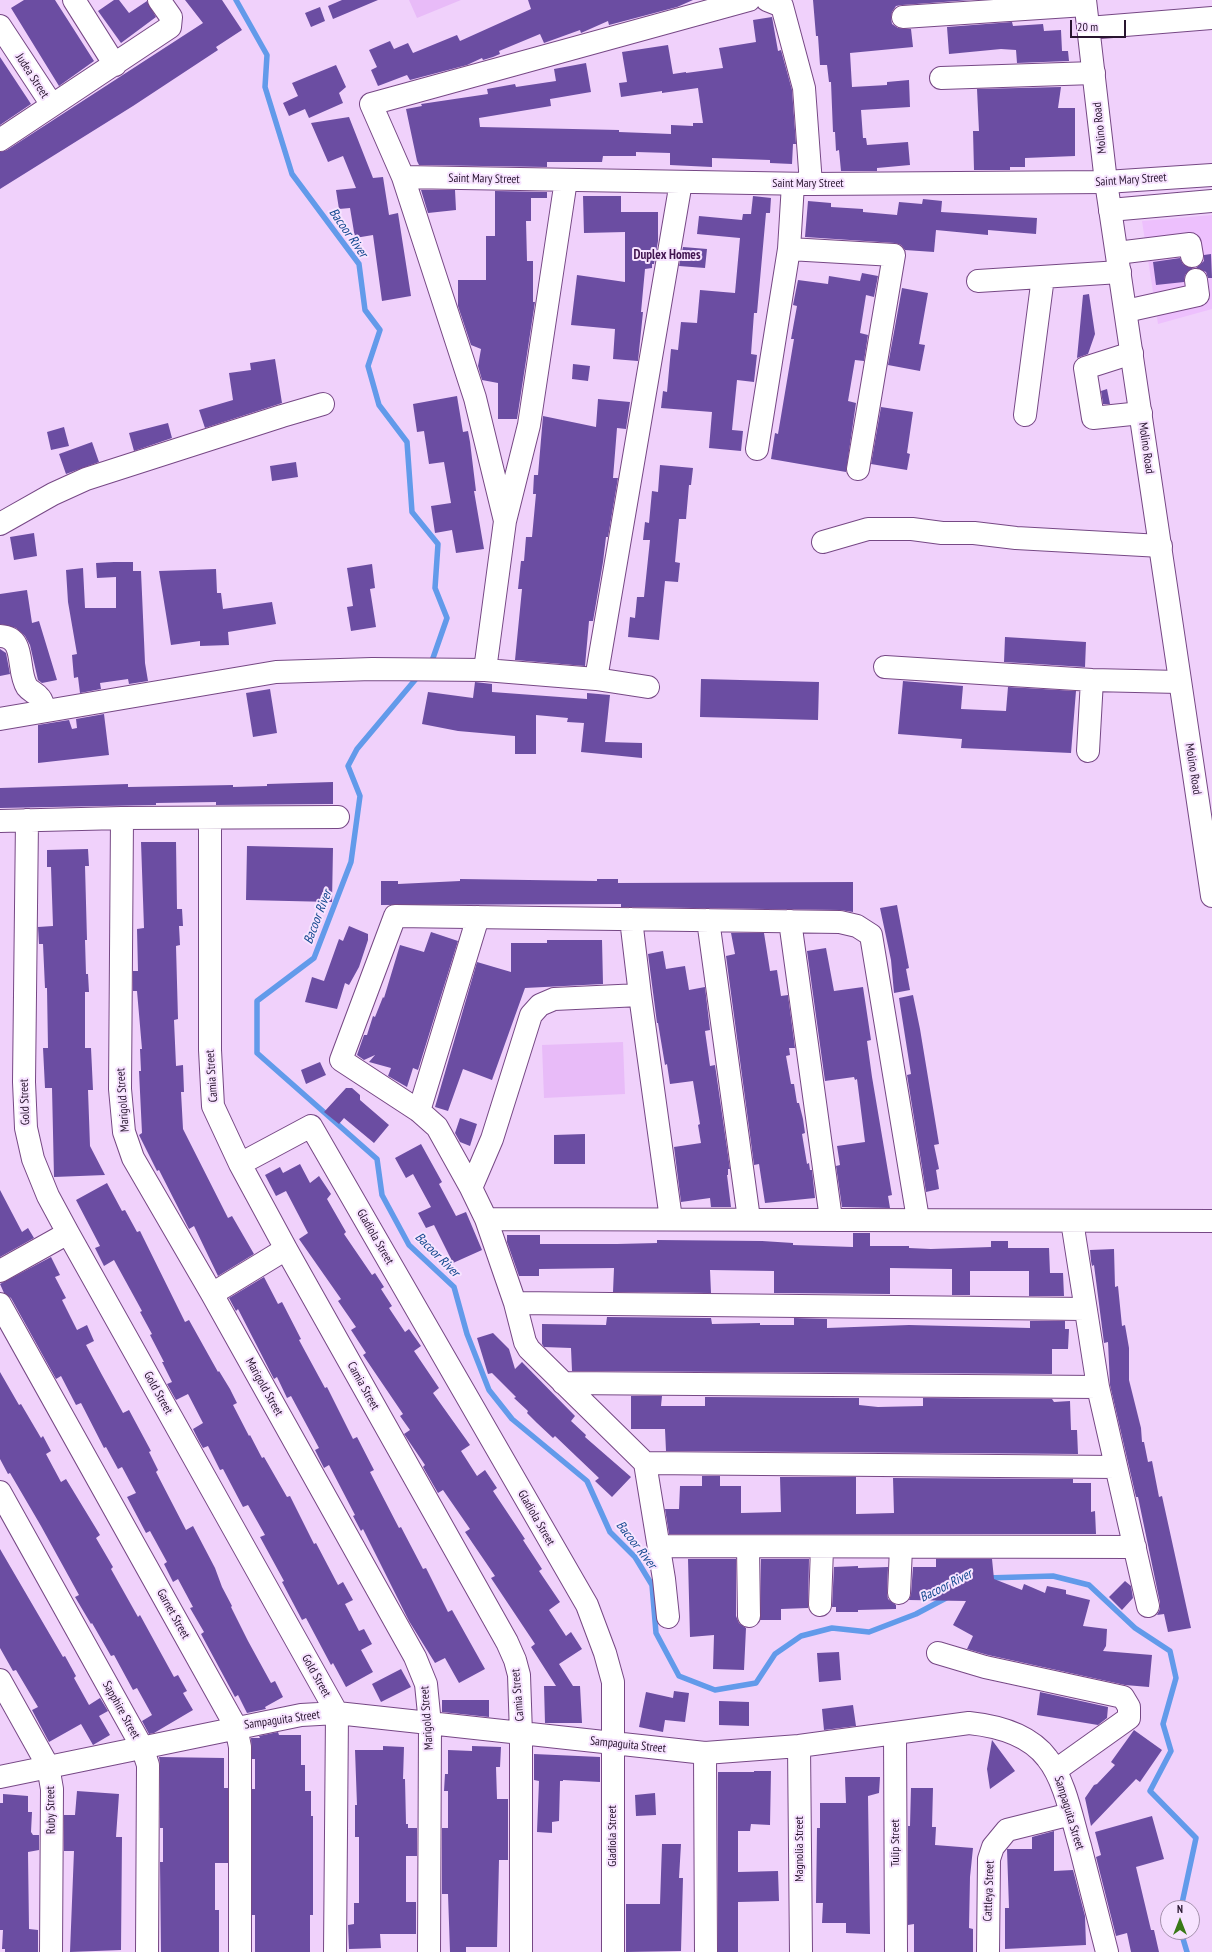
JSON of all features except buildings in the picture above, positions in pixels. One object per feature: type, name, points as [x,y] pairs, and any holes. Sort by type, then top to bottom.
[{"type":"street","points":[[74,0],[115,65]]},
{"type":"street","points":[[0,140],[168,29],[172,23],[171,17],[159,0]]},
{"type":"street","points":[[505,521],[475,398],[403,178],[371,104],[749,0]]},
{"type":"street","points":[[757,449],[788,249],[802,184],[804,88],[782,6],[768,0]]},
{"type":"street","points":[[903,17],[1088,2]]},
{"type":"street","name":"Molino Road","points":[[1088,2],[1088,28],[1106,182],[1161,546],[1179,682],[1209,849],[1212,896]]},
{"type":"street","points":[[1088,28],[1212,18]]},
{"type":"street","name":"Judea Street","points":[[0,26],[52,105]]},
{"type":"street","points":[[941,78],[1094,73]]},
{"type":"street","name":"Saint Mary Street","points":[[403,178],[802,184],[1106,182],[1212,175]]},
{"type":"street","points":[[485,670],[505,521],[529,425],[566,180]]},
{"type":"street","points":[[596,679],[681,182]]},
{"type":"street","points":[[1110,210],[1212,201]]},
{"type":"street","points":[[978,282],[1044,277],[1119,262],[1190,244],[1192,256]]},
{"type":"street","points":[[788,249],[894,255],[858,469]]},
{"type":"street","points":[[1025,415],[1044,277]]},
{"type":"street","points":[[1126,311],[1198,295],[1196,280]]},
{"type":"street","points":[[1132,353],[1085,368],[1093,418],[1141,413]]},
{"type":"street","points":[[0,524],[53,494],[86,479],[244,427],[323,404]]},
{"type":"street","points":[[823,542],[868,529],[912,529],[942,534],[974,534],[1016,538],[1161,546]]},
{"type":"street","points":[[0,636],[12,638],[16,643],[23,677],[27,687],[40,697],[45,712]]},
{"type":"street","points":[[885,667],[1092,680],[1179,682]]},
{"type":"street","points":[[0,720],[276,672],[372,669],[485,670],[596,679],[648,687]]},
{"type":"street","points":[[1088,751],[1092,680]]},
{"type":"street","points":[[0,821],[122,818],[210,819],[338,817]]},
{"type":"street","name":"Marigold Street","points":[[122,818],[120,1089],[124,1132],[133,1158],[212,1294],[415,1657],[426,1684],[430,1724],[429,1952]]},
{"type":"street","name":"Camia Street","points":[[210,819],[210,1050],[213,1106],[240,1164],[286,1249],[507,1642],[515,1660],[519,1675],[522,1734],[521,1952]]},
{"type":"street","name":"Gold Street","points":[[27,820],[24,1082],[26,1128],[33,1159],[48,1196],[68,1233],[337,1713],[335,1952]]},
{"type":"street","points":[[668,1618],[659,1546],[645,1463],[529,1349],[525,1342],[514,1303],[486,1219],[471,1188],[437,1127],[419,1111],[341,1060],[395,916],[840,922],[857,926],[871,935],[918,1219]]},
{"type":"street","points":[[419,1111],[478,917]]},
{"type":"street","points":[[631,919],[671,1219]]},
{"type":"street","points":[[708,920],[749,1219]]},
{"type":"street","points":[[790,921],[831,1219]]},
{"type":"street","points":[[471,1188],[492,1139],[530,1015],[540,1005],[554,999],[640,995]]},
{"type":"street","name":"Gladiola Street","points":[[240,1164],[311,1126],[587,1605],[605,1653],[613,1682],[613,1952]]},
{"type":"street","points":[[486,1219],[1212,1221]]},
{"type":"street","points":[[1072,1221],[1084,1309],[1098,1387],[1148,1606]]},
{"type":"street","points":[[0,1271],[68,1233]]},
{"type":"street","points":[[212,1294],[286,1249]]},
{"type":"street","points":[[514,1303],[1084,1309]]},
{"type":"street","name":"Garnet Street","points":[[0,1304],[236,1727],[240,1747],[240,1952]]},
{"type":"street","points":[[562,1382],[1098,1387]]},
{"type":"street","points":[[645,1463],[1116,1467]]},
{"type":"street","name":"Sapphire Street","points":[[0,1492],[142,1748],[148,1765],[147,1952]]},
{"type":"street","points":[[659,1546],[822,1548],[1135,1547]]},
{"type":"street","points":[[748,1547],[749,1616]]},
{"type":"street","points":[[820,1605],[822,1548]]},
{"type":"street","points":[[899,1593],[901,1548]]},
{"type":"street","points":[[938,1653],[985,1667],[1122,1697],[1129,1707],[1130,1718],[1056,1770]]},
{"type":"street","name":"Ruby Street","points":[[0,1680],[48,1766],[52,1789],[51,1952]]},
{"type":"street","name":"Sampaguita Street","points":[[0,1777],[236,1727],[302,1715],[337,1713],[705,1753],[799,1746],[969,1723],[988,1725],[1027,1740],[1046,1757],[1056,1770],[1071,1814],[1107,1952]]},
{"type":"street","name":"Tulip Street","points":[[895,1733],[896,1952]]},
{"type":"street","name":"Magnolia Street","points":[[799,1746],[801,1952]]},
{"type":"street","points":[[705,1753],[706,1952]]},
{"type":"street","name":"Cattleya Street","points":[[988,1952],[989,1859],[993,1847],[1007,1830],[1071,1814]]},
{"type":"shaded area","points":[[409,0],[461,0],[417,18]]},
{"type":"shaded area","points":[[1212,215],[1212,309],[1158,324],[1142,221]]},
{"type":"shaded area","points":[[623,1042],[625,1094],[544,1098],[542,1045]]},
{"type":"waterway","name":"Bacoor River","points":[[236,0],[267,55],[265,87],[292,174],[359,264],[365,310],[380,330],[368,366],[379,405],[407,442],[412,512],[438,544],[435,588],[447,618],[433,658]]},
{"type":"waterway","name":"Bacoor River","points":[[415,680],[357,749],[348,766],[360,796],[351,862],[314,958],[257,1001],[257,1053],[377,1159],[382,1195],[409,1245],[454,1287],[467,1334],[489,1390],[512,1419],[587,1481],[610,1532],[635,1557],[652,1585],[656,1633],[679,1676],[715,1690],[756,1683],[775,1654],[801,1636],[832,1628],[869,1632],[916,1614],[948,1597]]},
{"type":"waterway","name":"Bacoor River","points":[[987,1578],[1053,1576],[1089,1585],[1135,1628],[1170,1651],[1176,1678],[1163,1724],[1171,1751],[1150,1791],[1196,1838],[1183,1900]]},
{"type":"waterway","name":"Bacoor River","points":[[1183,1940],[1187,1952]]},
{"type":"district","name":"Duplex Homes","points":[[667,255]]}]
